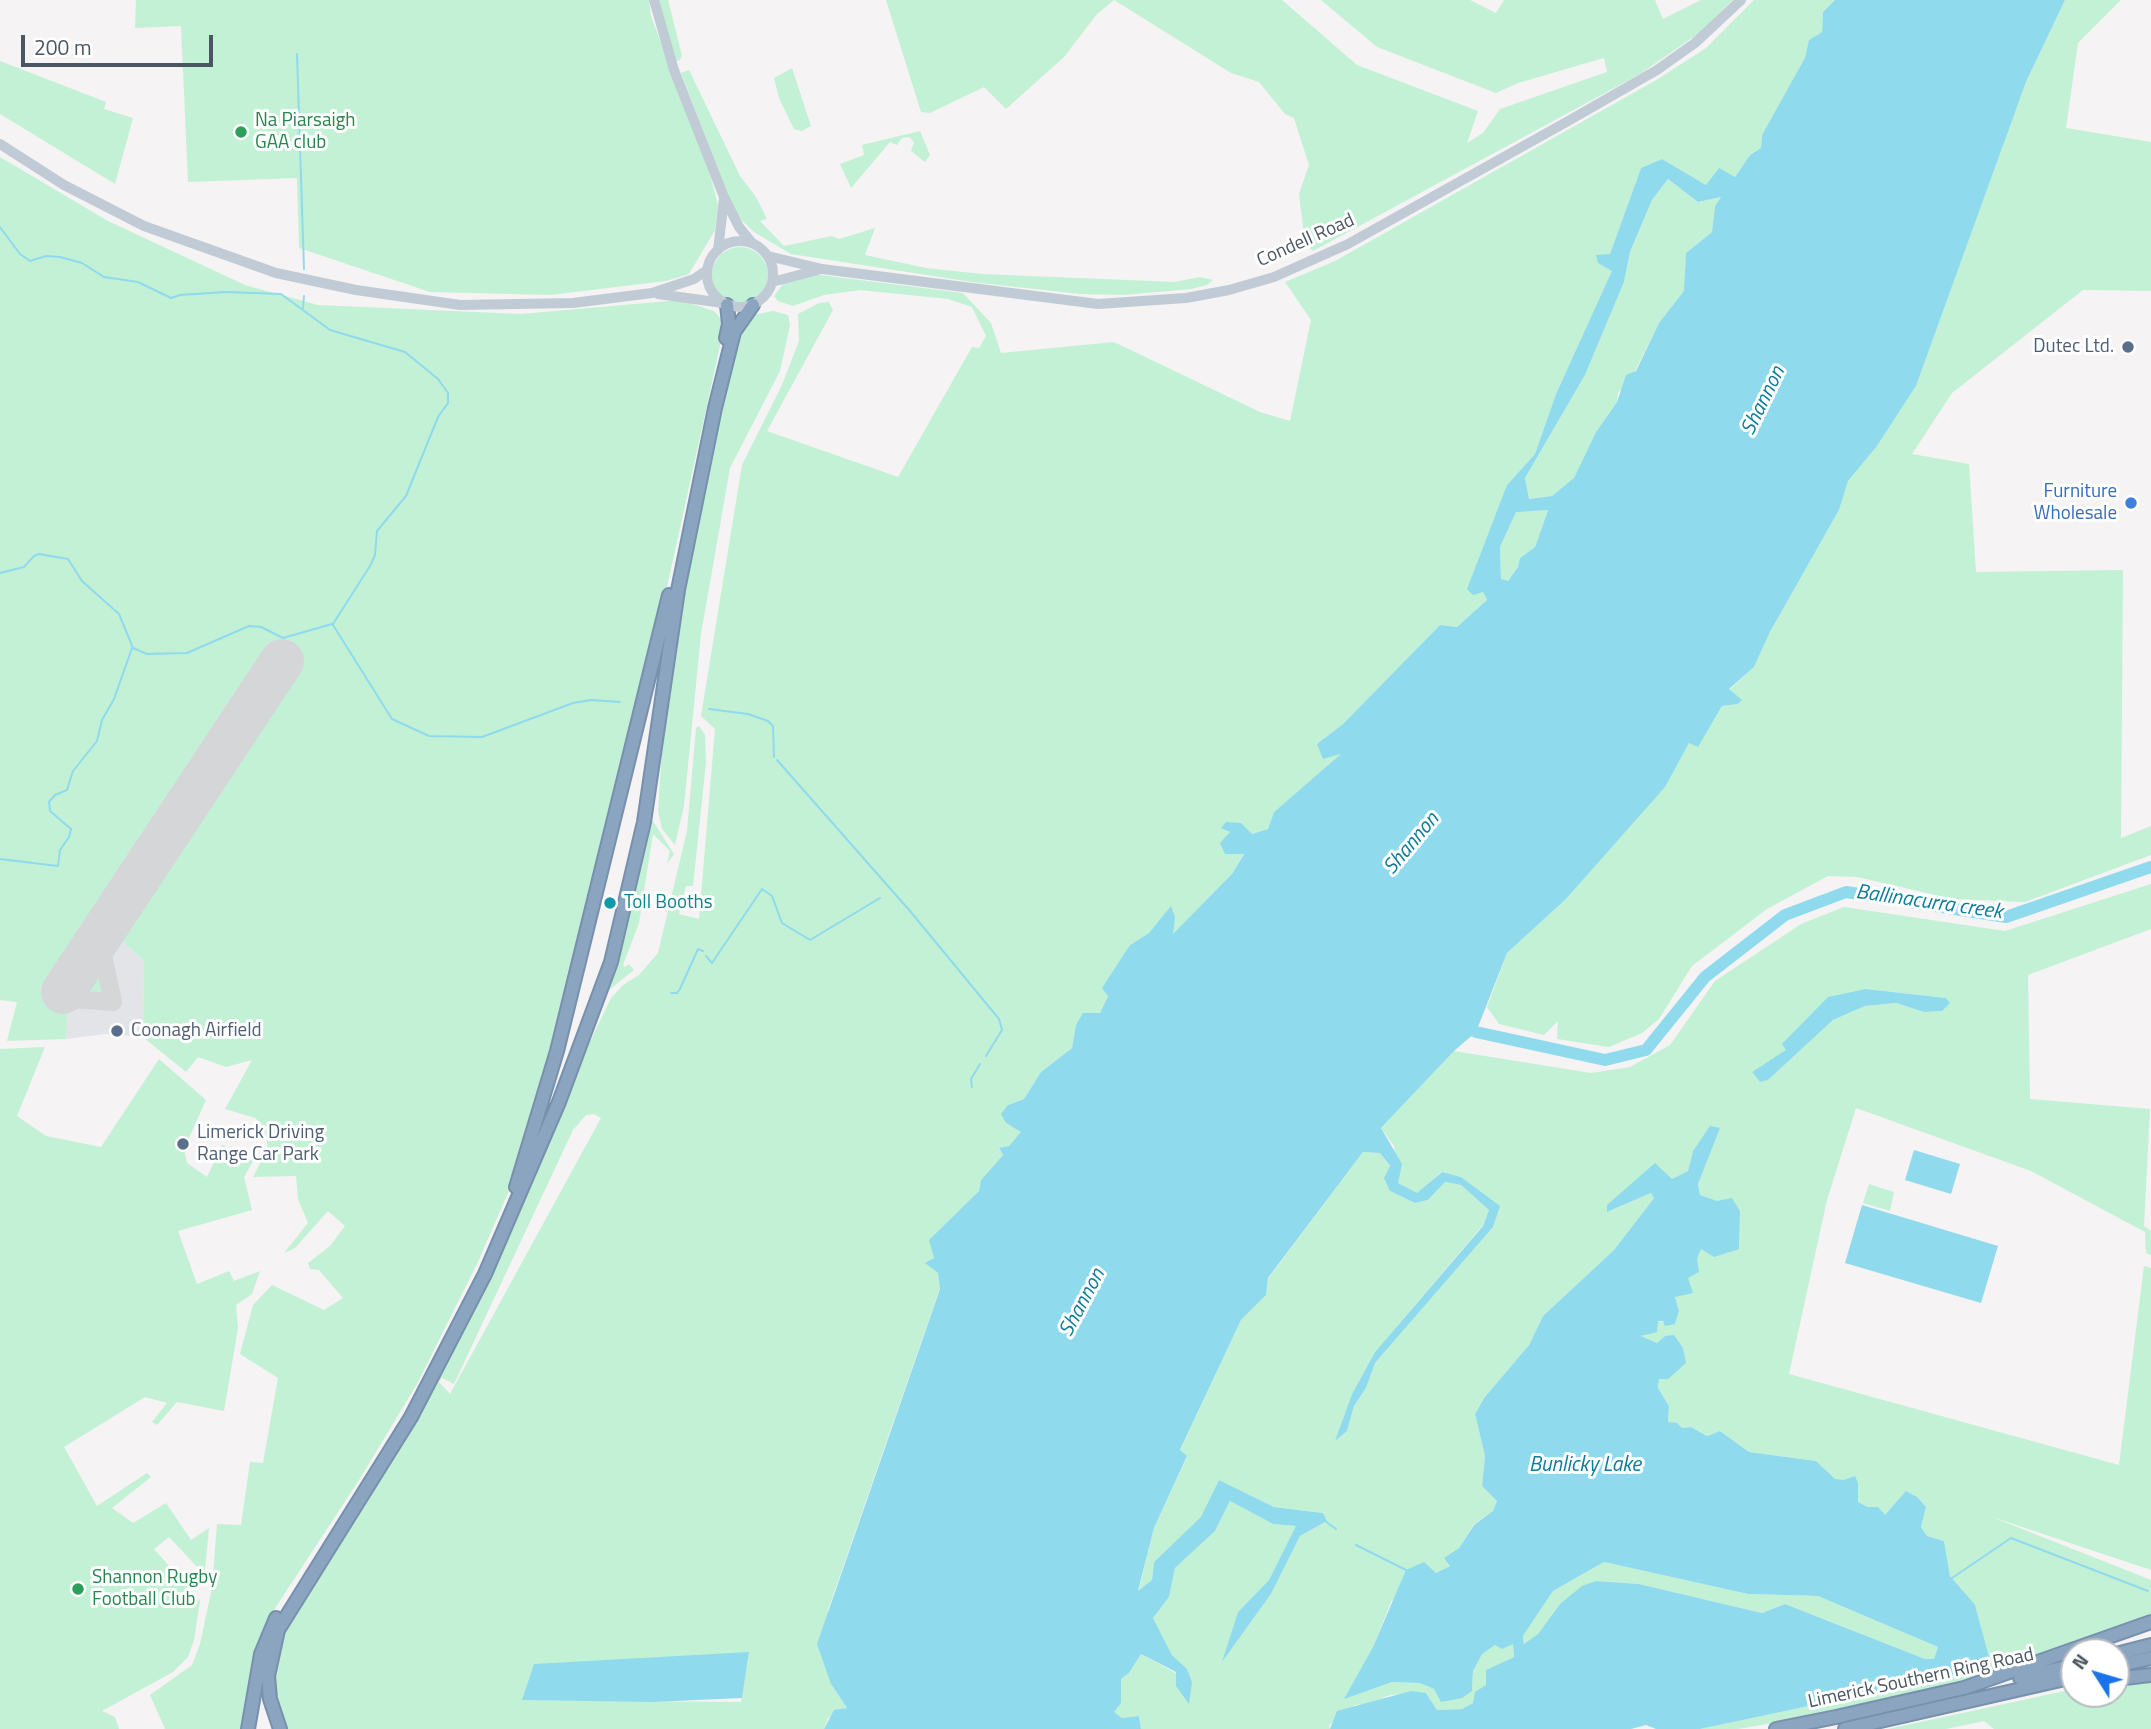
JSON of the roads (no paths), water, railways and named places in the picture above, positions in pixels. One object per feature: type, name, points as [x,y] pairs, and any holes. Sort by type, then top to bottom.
[{"type":"highway","points":[[248,1729],[257,1673],[267,1634],[425,1379],[479,1271],[527,1155],[557,1051],[636,742],[729,324],[725,304]]},
{"type":"highway","points":[[279,1729],[270,1699],[268,1676],[278,1630],[411,1416],[485,1274],[559,1102],[611,962],[644,822],[678,590],[715,408],[734,332],[753,305]]},
{"type":"highway","points":[[1836,1717],[1964,1688],[2151,1622]]},
{"type":"highway","points":[[2130,1650],[2151,1645]]},
{"type":"highway","points":[[2130,1663],[2151,1658]]},
{"type":"highway","name":"Limerick Southern Ring Road","points":[[1776,1729],[1964,1693],[2060,1669]]},
{"type":"highway","points":[[2130,1677],[2151,1675]]},
{"type":"highway","name":"Limerick Southern Ring Road","points":[[1845,1729],[2060,1679]]},
{"type":"highway","points":[[1867,1729],[2060,1688]]},
{"type":"main road","points":[[652,293],[725,304],[753,305],[763,299],[772,282],[768,256],[752,243],[739,227],[724,197],[674,70],[654,0]]},
{"type":"main road","name":"Condell Road","points":[[768,256],[822,269],[1098,304],[1186,298],[1274,277],[1348,244],[1657,70],[1695,43],[1741,0]]},
{"type":"main road","points":[[0,144],[118,215],[223,257],[288,276],[356,290],[460,305],[573,303],[652,293],[694,279],[707,270],[718,250],[724,197]]},
{"type":"main road","points":[[718,250],[730,243],[752,243]]},
{"type":"main road","points":[[772,282],[822,269]]},
{"type":"main road","points":[[707,270],[709,285],[725,304]]},
{"type":"water","name":"Shannon","points":[[1835,0],[2065,0],[2026,82],[1916,386],[1877,446],[1848,481],[1839,510],[1770,632],[1754,667],[1729,689],[1742,700],[1738,704],[1722,706],[1698,747],[1689,743],[1665,787],[1566,899],[1507,953],[1476,1032],[1454,1051],[1381,1128],[1402,1164],[1398,1183],[1417,1193],[1442,1172],[1461,1177],[1500,1206],[1493,1227],[1375,1363],[1366,1388],[1354,1406],[1347,1431],[1335,1441],[1352,1394],[1375,1352],[1483,1226],[1489,1210],[1461,1185],[1445,1182],[1428,1200],[1415,1203],[1390,1191],[1384,1178],[1390,1166],[1380,1153],[1363,1152],[1268,1278],[1266,1295],[1241,1320],[1180,1450],[1187,1456],[1154,1528],[1138,1591],[1152,1580],[1154,1562],[1201,1517],[1219,1480],[1274,1507],[1323,1513],[1327,1521],[1300,1536],[1271,1594],[1222,1662],[1238,1612],[1269,1580],[1296,1526],[1273,1524],[1230,1501],[1215,1531],[1175,1568],[1169,1597],[1153,1618],[1172,1655],[1187,1669],[1192,1682],[1189,1704],[1176,1686],[1176,1672],[1141,1654],[1129,1673],[1121,1679],[1121,1703],[1114,1712],[1122,1718],[1139,1716],[1141,1729],[824,1729],[834,1710],[847,1708],[831,1684],[817,1644],[940,1289],[938,1273],[925,1263],[934,1258],[929,1240],[979,1191],[981,1180],[1003,1155],[999,1148],[1009,1146],[1021,1132],[1006,1123],[1001,1114],[1008,1105],[1024,1099],[1041,1072],[1072,1048],[1076,1025],[1083,1013],[1100,1013],[1108,996],[1102,988],[1130,945],[1149,933],[1171,906],[1175,917],[1173,934],[1232,874],[1244,854],[1225,854],[1220,843],[1230,832],[1221,828],[1226,822],[1241,823],[1252,834],[1268,829],[1274,812],[1341,754],[1323,759],[1317,744],[1343,724],[1440,625],[1457,627],[1487,600],[1483,592],[1473,595],[1467,589],[1507,485],[1535,454],[1556,394],[1612,271],[1598,263],[1596,255],[1610,254],[1641,168],[1662,159],[1706,185],[1719,168],[1735,177],[1750,155],[1761,148],[1762,135],[1805,58],[1809,40],[1822,32],[1823,12]],"holes":[[[1668,179],[1698,202],[1721,197],[1715,206],[1712,232],[1686,253],[1684,291],[1659,323],[1636,371],[1626,375],[1617,402],[1596,432],[1574,478],[1552,496],[1529,499],[1525,478],[1585,375],[1624,282],[1630,252],[1652,200]],[[1548,510],[1535,547],[1520,558],[1518,567],[1508,581],[1501,579],[1500,547],[1516,512]]]},
{"type":"water","points":[[1866,989],[1946,998],[1950,1003],[1942,1011],[1924,1012],[1896,1003],[1865,1006],[1833,1020],[1768,1080],[1760,1082],[1752,1072],[1786,1050],[1782,1044],[1828,997]]},
{"type":"water","name":"Bunlicky Lake","points":[[1710,1126],[1720,1128],[1698,1184],[1700,1195],[1717,1201],[1732,1198],[1740,1211],[1739,1249],[1714,1257],[1701,1249],[1697,1259],[1699,1272],[1688,1278],[1693,1293],[1675,1297],[1679,1311],[1675,1324],[1665,1326],[1663,1321],[1658,1321],[1657,1332],[1641,1336],[1657,1343],[1665,1336],[1674,1335],[1683,1348],[1686,1363],[1668,1379],[1659,1379],[1658,1388],[1669,1406],[1668,1422],[1677,1423],[1682,1428],[1691,1427],[1707,1436],[1720,1431],[1749,1452],[1816,1461],[1835,1479],[1844,1480],[1855,1476],[1858,1483],[1858,1502],[1868,1507],[1878,1507],[1885,1515],[1906,1491],[1917,1497],[1926,1507],[1921,1527],[1927,1536],[1944,1541],[1950,1576],[1975,1605],[1990,1661],[1970,1672],[1700,1729],[1656,1729],[1646,1725],[1631,1729],[1330,1729],[1337,1711],[1411,1691],[1426,1693],[1437,1710],[1462,1709],[1473,1703],[1475,1692],[1486,1685],[1486,1670],[1514,1657],[1513,1644],[1502,1649],[1495,1645],[1482,1654],[1473,1671],[1472,1691],[1462,1698],[1441,1702],[1434,1689],[1420,1683],[1392,1682],[1344,1699],[1373,1647],[1406,1570],[1424,1562],[1436,1573],[1450,1566],[1444,1558],[1459,1548],[1474,1525],[1493,1511],[1497,1501],[1482,1486],[1485,1456],[1475,1414],[1484,1398],[1529,1345],[1543,1316],[1614,1250],[1654,1198],[1651,1193],[1607,1212],[1607,1205],[1655,1163],[1672,1179],[1688,1171],[1693,1151]],"holes":[[[1604,1562],[1748,1594],[1818,1596],[1938,1647],[1934,1659],[1925,1659],[1785,1604],[1762,1613],[1639,1584],[1596,1581],[1582,1586],[1560,1604],[1538,1634],[1524,1644],[1523,1636],[1553,1591]]]},
{"type":"water","points":[[1914,1150],[1960,1164],[1951,1194],[1905,1180]]},
{"type":"water","points":[[1862,1205],[1998,1246],[1981,1303],[1845,1263]]},
{"type":"water","points":[[749,1652],[742,1698],[652,1702],[522,1700],[534,1664]]},
{"type":"waterway","points":[[297,54],[304,269]]},
{"type":"waterway","points":[[0,227],[20,254],[30,261],[46,256],[60,257],[82,263],[104,277],[138,282],[171,298],[226,292],[281,294],[330,330],[405,352],[438,379],[448,393],[448,403],[438,417],[406,496],[377,531],[375,555],[370,566],[333,624]]},
{"type":"waterway","points":[[303,308],[304,296]]},
{"type":"waterway","points":[[0,573],[24,567],[39,554],[68,559],[82,581],[119,614],[133,648],[147,654],[187,653],[249,626],[261,627],[283,638],[332,624]]},
{"type":"waterway","points":[[333,625],[392,719],[429,736],[482,737],[573,703],[591,700],[620,702]]},
{"type":"waterway","points":[[0,859],[58,866],[60,850],[71,829],[50,811],[49,802],[55,795],[67,790],[73,771],[97,741],[102,720],[114,699],[132,648]]},
{"type":"waterway","points":[[709,709],[748,714],[768,721],[773,726],[774,757]]},
{"type":"waterway","points":[[777,760],[910,911],[999,1019],[1002,1030],[986,1056]]},
{"type":"waterway","name":"Ballinacurra creek","points":[[1462,1025],[1476,1032],[1605,1060],[1646,1050],[1705,977],[1785,915],[1846,892],[2006,917],[2151,867]]},
{"type":"waterway","points":[[706,956],[712,963],[762,889],[772,896],[782,923],[810,940],[880,898]]},
{"type":"waterway","points":[[671,993],[677,993],[680,989],[698,949],[703,951]]},
{"type":"waterway","points":[[972,1087],[971,1079],[980,1064]]},
{"type":"waterway","points":[[1325,1521],[1336,1529]]},
{"type":"waterway","points":[[1952,1578],[2011,1538],[2148,1591]]},
{"type":"waterway","points":[[1356,1545],[1406,1570]]},
{"type":"place","name":"Na Piarsaigh GAA club","points":[[241,132]]},
{"type":"place","name":"Dutec Ltd.","points":[[2128,347]]},
{"type":"place","name":"Furniture Wholesale","points":[[2131,503]]},
{"type":"place","name":"Toll Booths","points":[[610,903]]},
{"type":"place","name":"Coonagh Airfield","points":[[117,1031]]},
{"type":"place","name":"Limerick Driving Range Car Park","points":[[183,1144]]},
{"type":"place","name":"Shannon Rugby Football Club","points":[[78,1589]]}]
